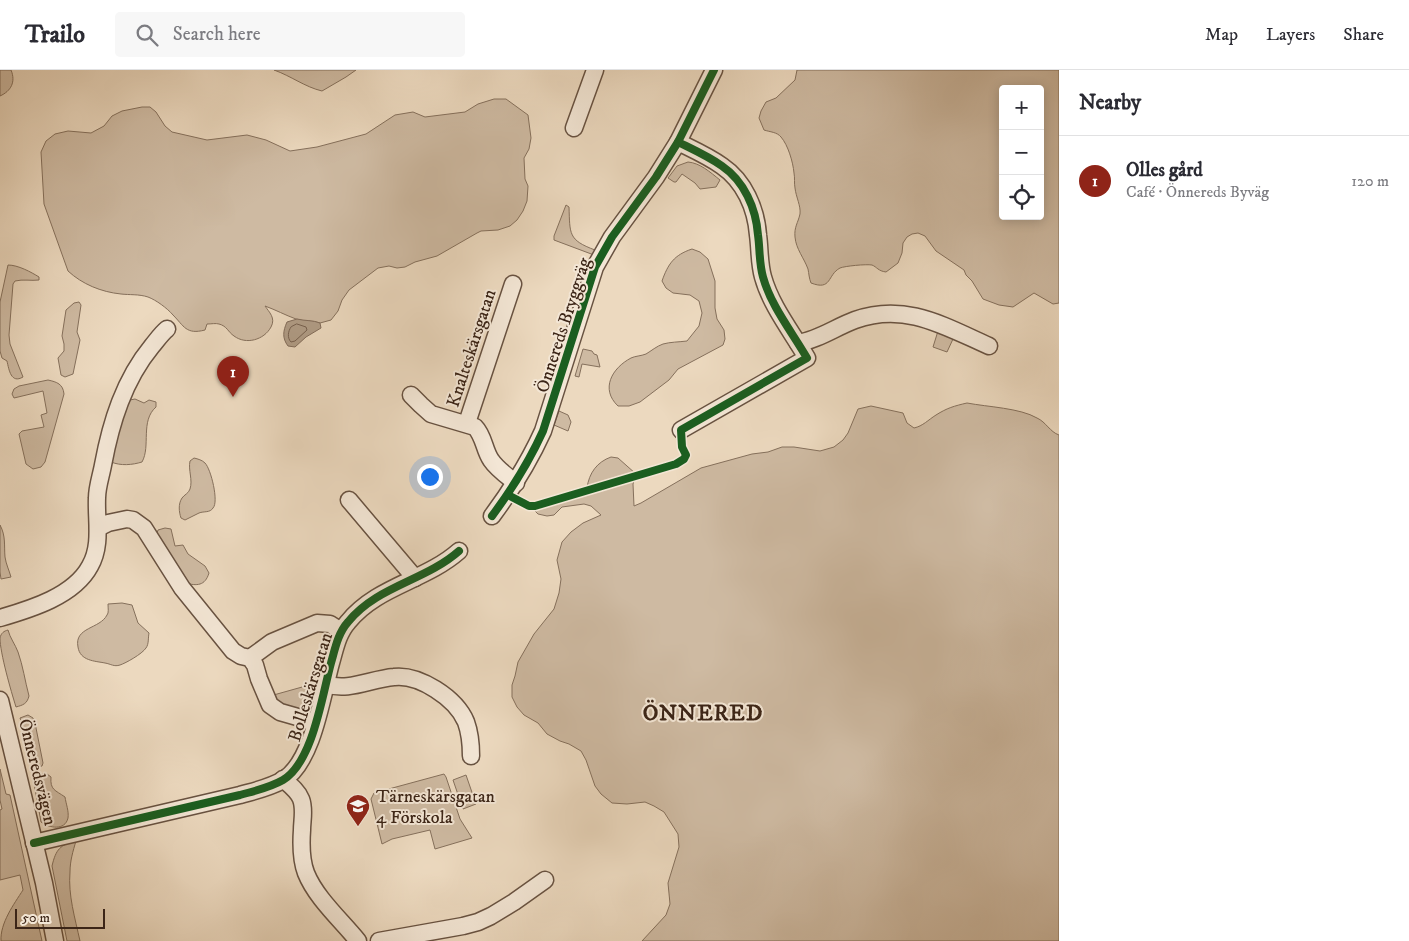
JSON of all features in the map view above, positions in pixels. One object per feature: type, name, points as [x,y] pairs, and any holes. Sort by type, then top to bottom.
[{"type":"street","points":[[574,128],[595,70]]},
{"type":"street","name":"Önnereds Bryggväg","points":[[492,516],[516,483],[543,431],[595,267],[612,236],[656,177],[678,142],[714,70]]},
{"type":"street","points":[[678,142],[721,165],[731,173],[742,188],[752,206],[756,219],[761,266],[765,282],[771,297],[806,358],[681,430]]},
{"type":"street","name":"Knalteskärsgatan","points":[[467,424],[512,284]]},
{"type":"street","points":[[798,343],[814,339],[855,320],[897,313],[927,319],[989,346]]},
{"type":"street","points":[[0,618],[17,613],[64,592],[78,582],[91,565],[95,555],[98,528],[98,490],[118,404],[128,382],[143,357],[167,329]]},
{"type":"street","name":"Knalteskärsgatan","points":[[411,394],[431,414],[475,427],[479,431],[492,461],[498,469],[516,483]]},
{"type":"street","points":[[349,500],[415,578]]},
{"type":"street","points":[[98,528],[108,523],[127,519],[144,528],[182,588],[233,651],[250,658],[255,665],[270,705],[280,712],[316,722]]},
{"type":"street","name":"Bolleskärsgatan","points":[[34,843],[240,795],[283,780],[293,771],[305,754],[316,722],[336,646],[346,623],[363,606],[385,592],[447,562],[459,551]]},
{"type":"street","points":[[250,658],[272,642],[318,623],[330,624],[341,631]]},
{"type":"street","points":[[325,684],[340,688],[350,687],[393,677],[412,678],[421,681],[444,696],[460,712],[465,720],[468,731],[471,756]]},
{"type":"street","name":"Önneredsvägen","points":[[0,700],[48,901],[55,941]]},
{"type":"street","points":[[283,780],[301,798],[303,806],[302,844],[306,873],[326,904],[358,941]]},
{"type":"street","points":[[380,941],[478,922],[514,902],[545,880]]},
{"type":"shaded area","points":[[0,70],[11,70],[13,82],[10,89],[0,96]]},
{"type":"shaded area","points":[[274,70],[356,70],[322,91]]},
{"type":"shaded area","points":[[797,70],[1059,70],[1059,303],[1053,304],[1034,293],[1013,307],[999,305],[983,299],[964,270],[936,251],[925,236],[918,233],[907,237],[903,243],[898,263],[886,272],[872,265],[846,267],[836,271],[826,284],[818,285],[811,283],[808,269],[798,249],[795,237],[800,211],[790,154],[781,137],[764,130],[759,118],[766,102],[776,98],[795,80]]},
{"type":"shaded area","points":[[494,99],[506,99],[528,115],[531,138],[529,149],[524,158],[525,179],[528,186],[527,201],[517,220],[510,226],[498,230],[481,231],[437,256],[405,267],[389,266],[378,268],[349,290],[331,320],[320,323],[299,320],[265,306],[273,321],[271,327],[264,335],[254,340],[239,339],[224,326],[218,324],[207,324],[205,330],[189,330],[171,312],[151,298],[106,291],[92,287],[79,280],[68,271],[44,204],[41,152],[46,141],[55,134],[68,131],[91,133],[104,126],[112,116],[122,111],[150,107],[172,132],[207,140],[247,135],[266,140],[290,151],[317,147],[366,134],[395,115],[413,112],[425,117],[465,112],[478,104]]},
{"type":"shaded area","points":[[688,162],[701,166],[720,180],[716,187],[700,189],[682,174],[676,182],[668,178],[677,166]]},
{"type":"shaded area","points":[[566,205],[569,207],[572,235],[580,243],[595,250],[594,255],[554,240]]},
{"type":"shaded area","points":[[692,249],[700,252],[708,259],[715,281],[717,319],[724,330],[725,339],[723,345],[678,369],[669,380],[640,402],[629,406],[618,406],[610,393],[609,386],[618,367],[631,358],[646,354],[663,344],[687,341],[699,326],[702,313],[699,301],[690,295],[673,293],[666,288],[662,281],[672,261]]},
{"type":"shaded area","points":[[8,265],[20,267],[39,277],[39,280],[18,280],[13,284],[9,335],[10,344],[23,377],[19,379],[11,375],[7,361],[2,358],[0,351],[0,302]]},
{"type":"shaded area","points":[[79,302],[81,305],[77,332],[80,340],[73,374],[65,377],[61,375],[58,358],[64,351],[62,336],[66,310],[74,303]]},
{"type":"shaded area","points":[[938,331],[953,339],[947,352],[933,347]]},
{"type":"shaded area","points":[[583,349],[592,351],[597,355],[600,367],[582,364],[579,377],[575,376]]},
{"type":"shaded area","points":[[48,380],[59,384],[64,394],[45,462],[41,467],[33,469],[26,464],[19,434],[22,431],[44,427],[41,415],[47,413],[43,391],[14,398],[12,394],[14,389],[19,386]]},
{"type":"shaded area","points":[[135,399],[144,403],[149,400],[156,402],[156,407],[148,419],[145,456],[142,462],[134,464],[123,465],[111,462],[110,453],[127,404],[130,400]]},
{"type":"shaded area","points":[[967,403],[1022,412],[1040,420],[1059,435],[1059,941],[642,941],[666,915],[670,904],[668,883],[679,847],[678,834],[664,812],[654,806],[645,802],[612,803],[601,794],[595,786],[581,751],[547,734],[538,723],[524,715],[512,697],[512,685],[518,662],[534,634],[554,609],[561,579],[557,560],[562,542],[583,523],[601,515],[591,506],[584,504],[562,507],[554,515],[547,516],[538,514],[533,509],[635,478],[633,484],[634,506],[701,468],[782,447],[820,451],[834,447],[848,433],[858,409],[871,406],[903,413],[907,423],[914,428],[954,406]]},
{"type":"shaded area","points":[[559,411],[568,415],[571,422],[568,431],[554,425]]},
{"type":"shaded area","points":[[611,457],[618,458],[636,474],[587,488],[594,469]]},
{"type":"shaded area","points":[[194,458],[203,461],[210,472],[214,486],[215,505],[210,511],[199,513],[185,520],[181,518],[179,505],[190,489],[190,461]]},
{"type":"shaded area","points":[[0,525],[4,537],[5,560],[11,577],[1,579],[0,572]]},
{"type":"shaded area","points":[[171,529],[175,546],[183,545],[188,554],[205,566],[209,573],[203,583],[193,585],[185,583],[156,536],[158,530]]},
{"type":"shaded area","points":[[122,603],[132,605],[138,623],[149,633],[146,648],[134,658],[118,666],[85,658],[79,652],[78,640],[80,636],[104,620],[108,613],[108,604]]},
{"type":"shaded area","points":[[8,630],[20,657],[29,696],[24,704],[16,707],[0,645],[1,635]]},
{"type":"shaded area","points":[[320,682],[312,711],[307,713],[280,707],[270,696]]},
{"type":"shaded area","points":[[28,715],[33,718],[35,723],[42,766],[37,767],[35,765],[29,737],[26,736],[20,718]]},
{"type":"shaded area","points":[[0,769],[6,794],[10,795],[42,941],[1,941],[5,921],[23,890],[20,875],[0,880],[0,810],[2,809],[0,800]]},
{"type":"shaded area","points":[[47,774],[51,777],[52,787],[65,797],[68,818],[64,825],[60,827],[48,826],[41,822],[33,778],[36,775]]},
{"type":"shaded area","points":[[444,774],[460,819],[472,838],[435,849],[430,830],[392,839],[382,844],[371,799],[374,793]]},
{"type":"shaded area","points":[[466,775],[476,804],[463,809],[453,780]]},
{"type":"shaded area","points":[[76,841],[70,868],[70,889],[80,941],[67,941],[52,866],[55,855],[62,846]]},
{"type":"water","points":[[297,319],[315,321],[320,323],[321,328],[306,337],[295,347],[288,346],[284,337],[287,322]]},
{"type":"cycle path","points":[[492,516],[520,475],[543,431],[595,267],[612,237],[656,177],[678,142],[714,70]]},
{"type":"cycle path","points":[[508,495],[529,506],[535,506],[676,464],[684,459],[686,455],[682,447],[681,430],[807,358],[776,309],[767,288],[761,266],[755,215],[743,187],[722,166],[678,142]]},
{"type":"cycle path","points":[[34,843],[240,795],[283,780],[302,759],[309,744],[339,636],[348,622],[373,600],[431,570],[459,551]]},
{"type":"place","name":"Olles gård","points":[[233,397]]},
{"type":"place","name":"Tärneskärsgatan 4 Förskola","points":[[358,827]]},
{"type":"district","name":"ÖNNERED","points":[[703,712]]}]
